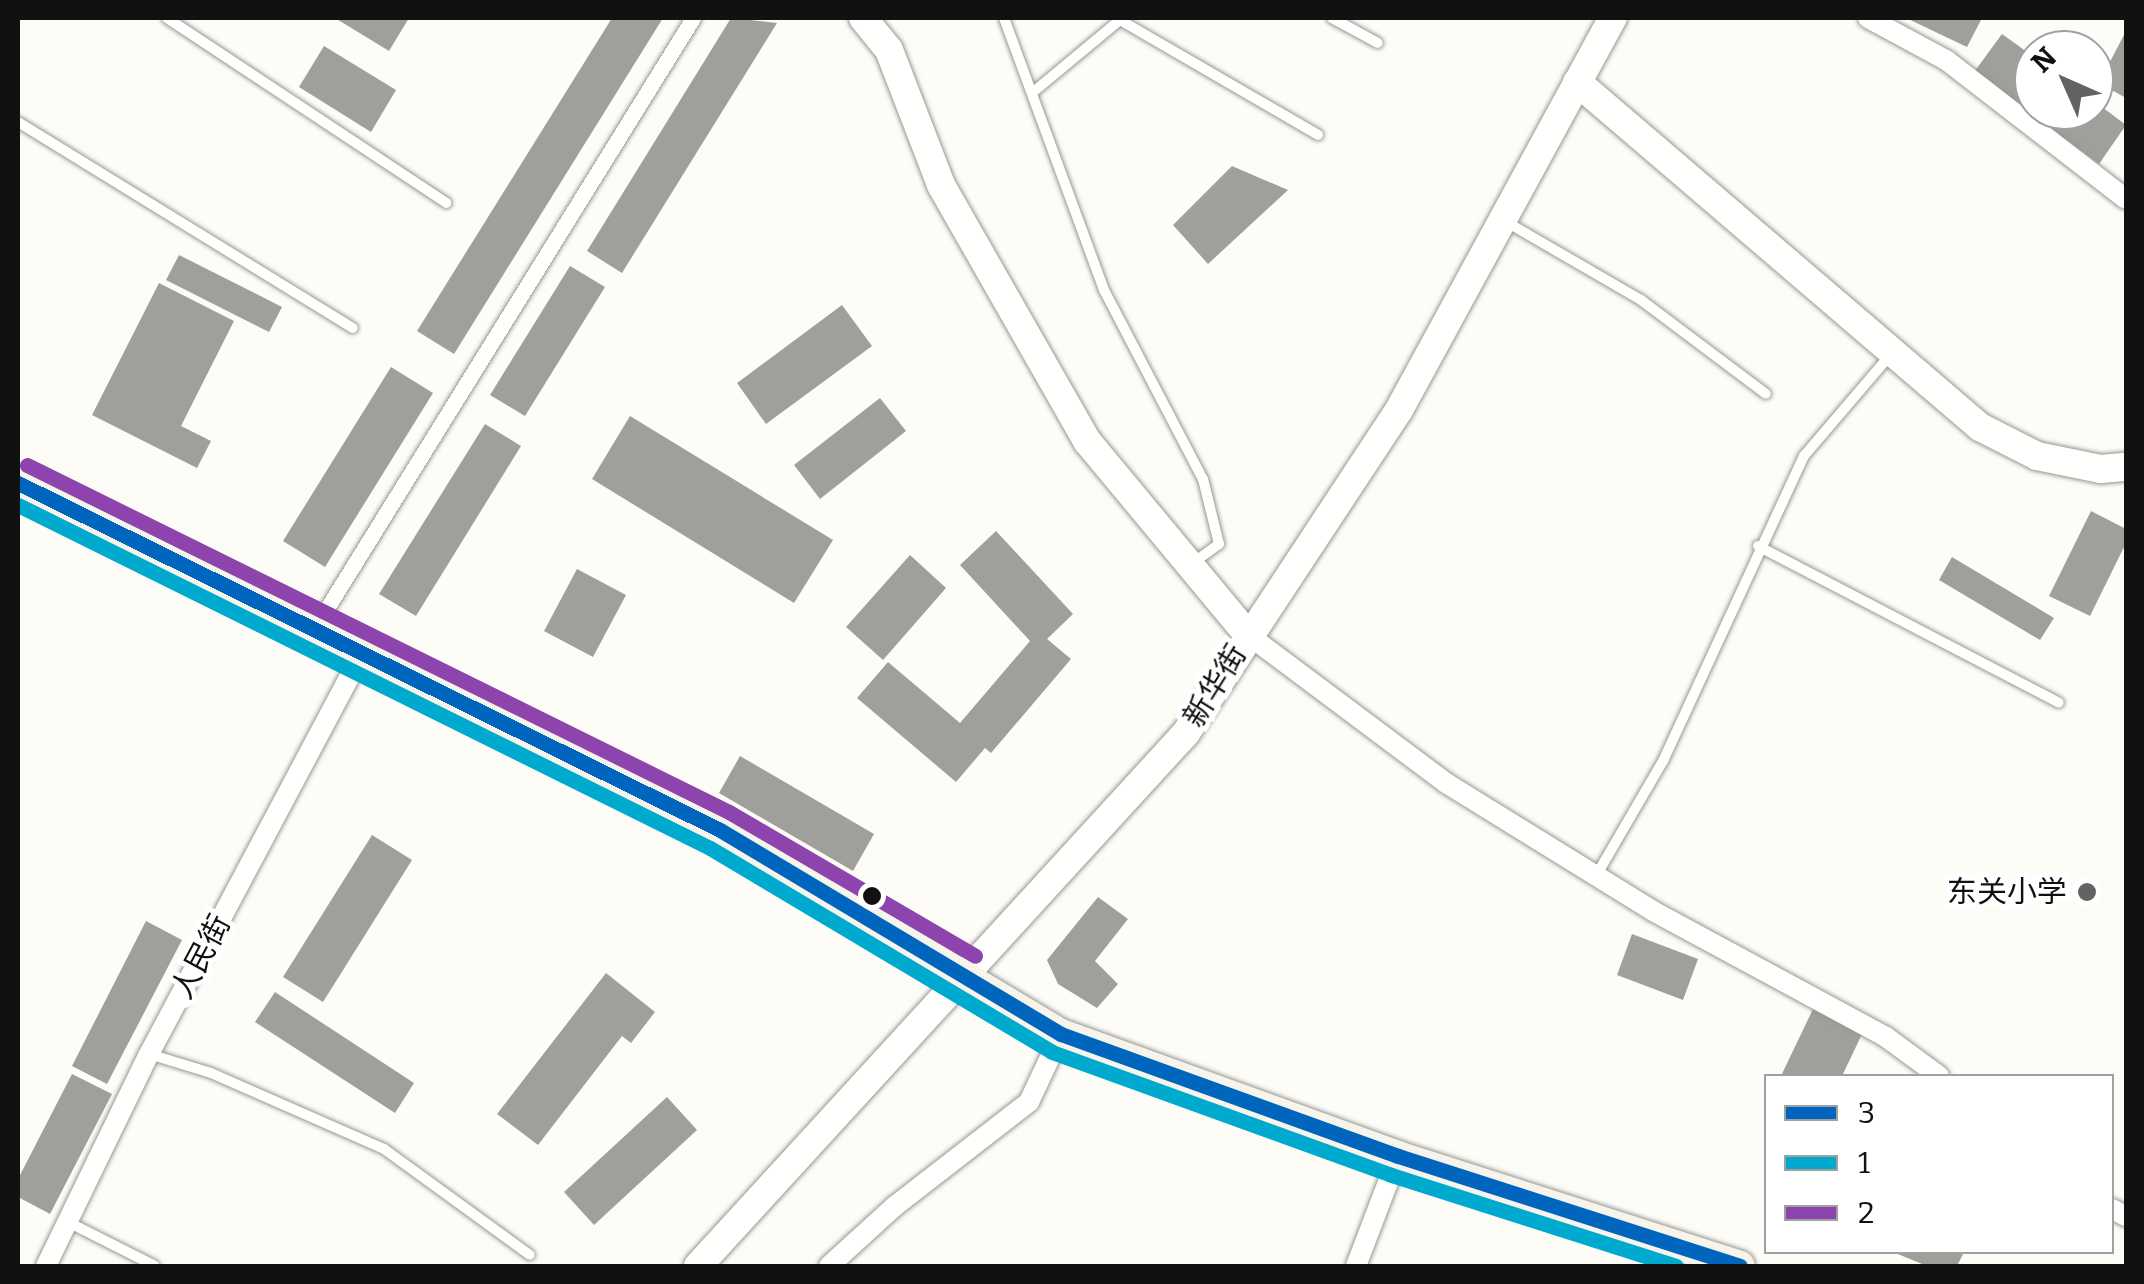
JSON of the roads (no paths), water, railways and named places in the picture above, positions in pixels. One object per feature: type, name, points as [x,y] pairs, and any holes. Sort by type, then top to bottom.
[{"type":"main road","points":[[18,483],[720,830],[1062,1034],[1398,1156],[1740,1266]]},
{"type":"street","points":[[314,628],[694,18]]},
{"type":"street","points":[[863,18],[888,50],[940,185],[1088,441],[1247,634],[1446,783],[1596,876],[1886,1036],[1936,1074]]},
{"type":"street","name":"新华街","points":[[698,1266],[1186,733],[1247,634],[1399,410],[1613,18]]},
{"type":"street","points":[[1868,18],[1946,60],[2126,199]]},
{"type":"street","points":[[1576,82],[1980,426],[2037,456],[2101,469],[2126,467]]},
{"type":"street","name":"人民街","points":[[46,1266],[149,1054],[363,652]]},
{"type":"street","points":[[829,1266],[894,1206],[1030,1102],[1062,1034]]},
{"type":"street","points":[[1356,1266],[1398,1156]]},
{"type":"lane","points":[[167,18],[446,203]]},
{"type":"lane","points":[[1004,18],[1104,290],[1203,478],[1219,544],[1190,564]]},
{"type":"lane","points":[[1332,18],[1378,43]]},
{"type":"lane","points":[[1032,93],[1121,19],[1318,135]]},
{"type":"lane","points":[[18,122],[353,328]]},
{"type":"lane","points":[[1502,220],[1641,300],[1766,394]]},
{"type":"lane","points":[[1596,876],[1662,761],[1758,546],[1804,456],[1894,350]]},
{"type":"lane","points":[[1758,546],[2059,704]]},
{"type":"lane","points":[[149,1054],[211,1073],[384,1149],[530,1255]]},
{"type":"lane","points":[[68,1222],[155,1266]]},
{"type":"place","name":"东关小学","points":[[2087,892]]}]
